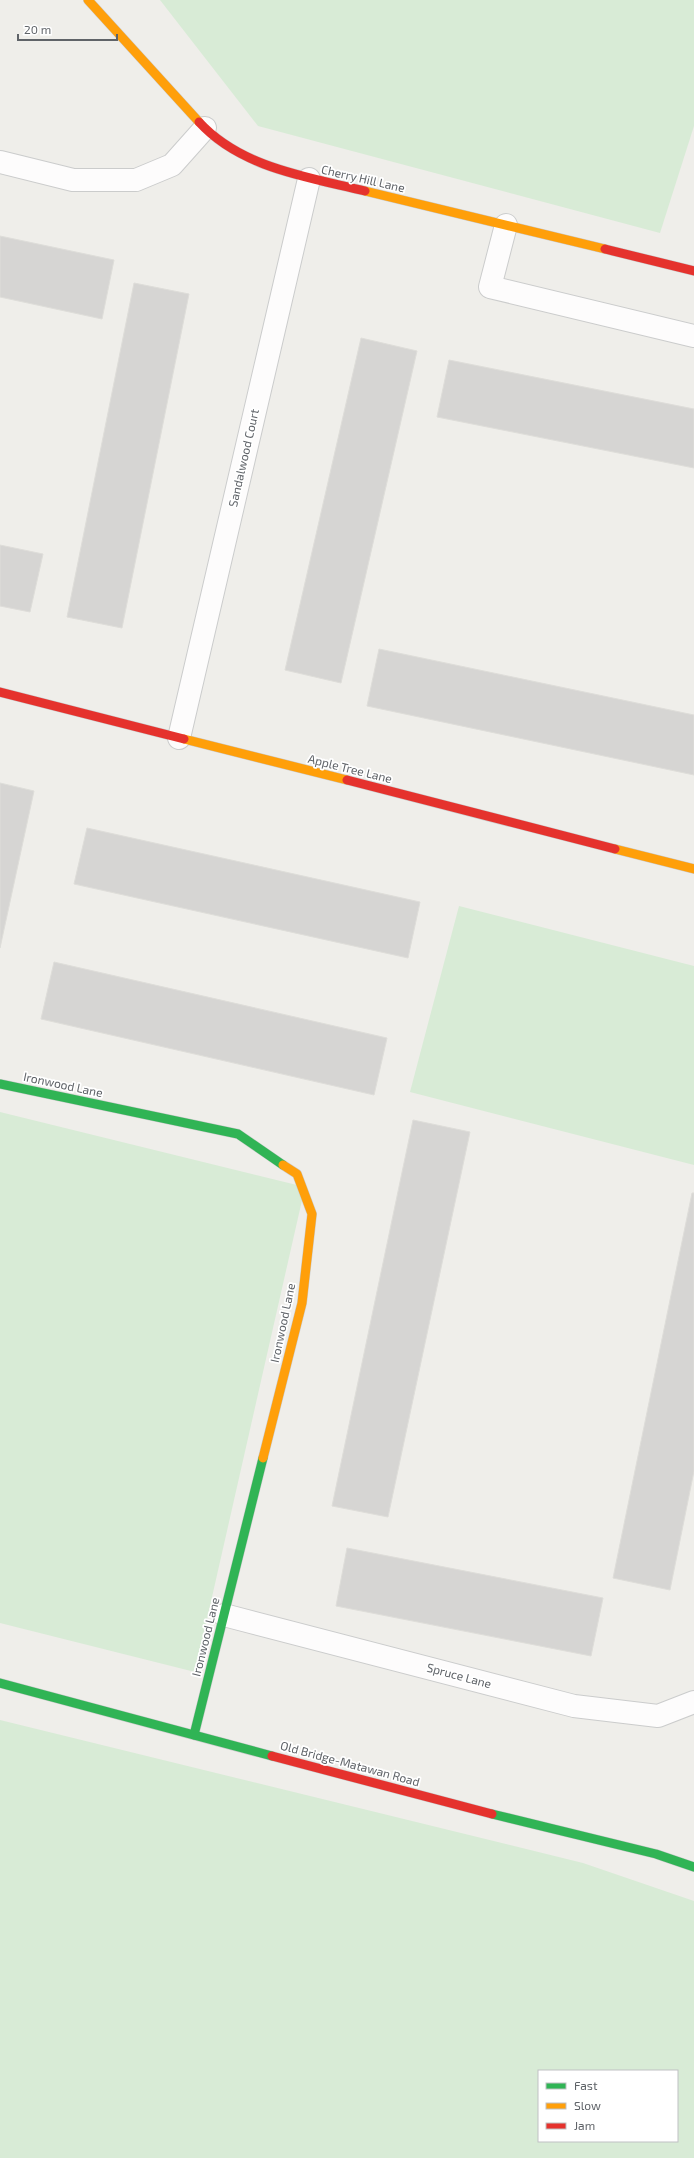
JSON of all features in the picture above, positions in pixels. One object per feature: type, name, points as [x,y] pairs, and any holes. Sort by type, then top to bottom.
[{"type":"street","name":"Cherry Hill Lane","points":[[88,0],[205,128],[232,149],[276,169],[309,179],[694,271]]},
{"type":"street","points":[[0,162],[73,180],[136,180],[172,165],[205,128]]},
{"type":"street","name":"Sandalwood Court","points":[[179,738],[309,179]]},
{"type":"street","points":[[506,225],[490,287],[694,336]]},
{"type":"street","name":"Apple Tree Lane","points":[[0,692],[694,869]]},
{"type":"street","name":"Ironwood Lane","points":[[0,1084],[238,1134],[297,1174],[312,1214],[302,1303],[194,1735]]},
{"type":"street","name":"Spruce Lane","points":[[224,1615],[574,1706],[658,1716],[694,1702]]},
{"type":"street","name":"Old Bridge-Matawan Road","points":[[0,1683],[445,1802],[656,1854],[694,1867]]},
{"type":"green space","points":[[160,0],[694,0],[694,126],[660,233],[258,126]]},
{"type":"green space","points":[[459,906],[694,966],[694,1165],[410,1092]]},
{"type":"green space","points":[[0,1112],[305,1187],[195,1672],[0,1623]]},
{"type":"green space","points":[[0,1720],[583,1863],[694,1901],[694,2158],[0,2158]]},
{"type":"building","points":[[0,236],[114,260],[102,319],[0,297]]},
{"type":"building","points":[[134,283],[189,294],[122,628],[67,617]]},
{"type":"building","points":[[361,338],[417,351],[341,683],[285,670]]},
{"type":"building","points":[[449,360],[694,409],[694,468],[437,417]]},
{"type":"building","points":[[0,545],[43,554],[30,612],[0,606]]},
{"type":"building","points":[[379,649],[694,715],[694,775],[367,706]]},
{"type":"building","points":[[0,783],[34,791],[0,948]]},
{"type":"building","points":[[87,828],[420,902],[408,958],[74,884]]},
{"type":"building","points":[[54,962],[387,1038],[374,1095],[41,1019]]},
{"type":"building","points":[[413,1120],[470,1132],[388,1517],[332,1506]]},
{"type":"building","points":[[692,1193],[694,1193],[694,1471],[670,1590],[613,1578]]},
{"type":"building","points":[[347,1548],[603,1598],[591,1656],[336,1606]]},
{"type":"traffic: fast","points":[[0,1084],[238,1134],[283,1165]]},
{"type":"traffic: fast","points":[[194,1735],[263,1458]]},
{"type":"traffic: fast","points":[[0,1683],[272,1756]]},
{"type":"traffic: fast","points":[[492,1814],[656,1854],[694,1867]]},
{"type":"traffic: slow","points":[[88,0],[199,122]]},
{"type":"traffic: slow","points":[[365,191],[605,249]]},
{"type":"traffic: slow","points":[[184,739],[347,780]]},
{"type":"traffic: slow","points":[[615,849],[694,869]]},
{"type":"traffic: slow","points":[[263,1458],[302,1303],[312,1214],[297,1174],[283,1165]]},
{"type":"traffic: jam","points":[[199,122],[216,138],[255,160],[299,175],[365,191]]},
{"type":"traffic: jam","points":[[605,249],[694,271]]},
{"type":"traffic: jam","points":[[0,692],[184,739]]},
{"type":"traffic: jam","points":[[347,780],[615,849]]},
{"type":"traffic: jam","points":[[272,1756],[492,1814]]}]
